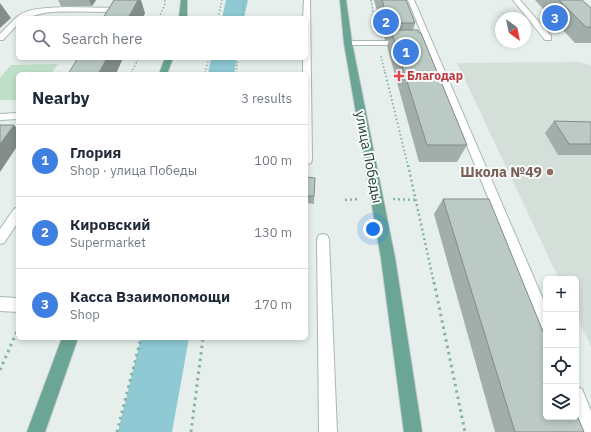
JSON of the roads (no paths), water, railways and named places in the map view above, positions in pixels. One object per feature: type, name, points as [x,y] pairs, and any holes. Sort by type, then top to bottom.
[{"type":"main road","points":[[183,16],[184,0]]},
{"type":"main road","name":"улица Победы","points":[[343,0],[348,43],[366,144],[378,199],[413,432]]},
{"type":"main road","points":[[164,72],[168,60]]},
{"type":"main road","points":[[36,432],[69,340]]},
{"type":"street","points":[[307,0],[307,16]]},
{"type":"street","points":[[411,0],[422,43],[543,316]]},
{"type":"street","points":[[516,0],[548,38]]},
{"type":"street","points":[[22,16],[41,8],[118,8],[113,16]]},
{"type":"street","points":[[0,38],[16,22]]},
{"type":"street","points":[[348,43],[422,43]]},
{"type":"street","points":[[307,60],[307,72]]},
{"type":"street","points":[[0,117],[16,116]]},
{"type":"street","points":[[0,239],[16,215]]},
{"type":"street","points":[[323,239],[328,432]]},
{"type":"street","points":[[0,304],[16,304]]},
{"type":"street","points":[[579,402],[591,431]]},
{"type":"waterway","points":[[233,16],[237,0]]},
{"type":"waterway","points":[[221,72],[224,60]]},
{"type":"waterway","points":[[145,432],[165,340]]},
{"type":"place","name":"Касса Взаимопомощи","points":[[555,18]]},
{"type":"place","name":"Кировский","points":[[386,22]]},
{"type":"place","name":"Глория","points":[[406,52]]},
{"type":"place","name":"Благодар","points":[[399,76]]},
{"type":"place","name":"Школа №49","points":[[550,172]]}]
